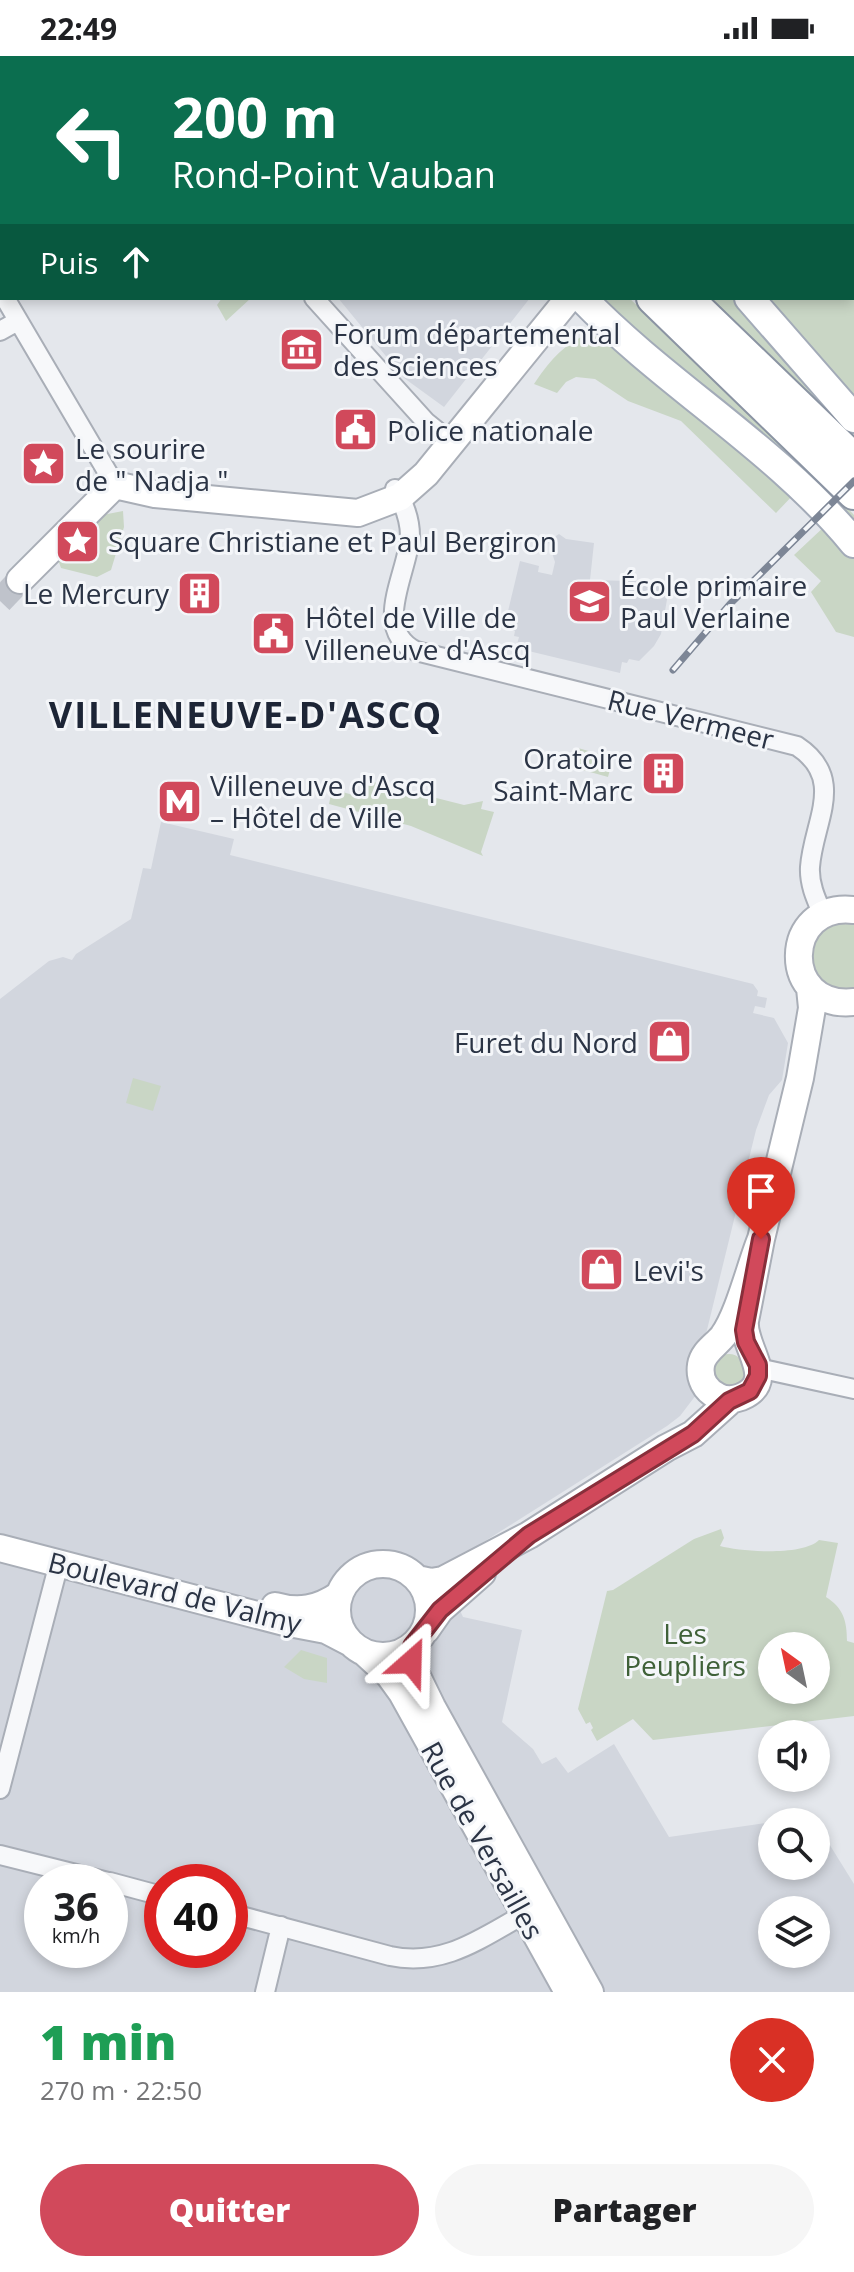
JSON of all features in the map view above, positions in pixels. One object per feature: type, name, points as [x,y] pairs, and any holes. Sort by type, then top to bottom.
[{"type":"highway","points":[[655,300],[854,493]]},
{"type":"highway","points":[[688,300],[854,460]]},
{"type":"main road","points":[[584,300],[627,343],[798,483],[854,543]]},
{"type":"main road","points":[[751,300],[854,418]]},
{"type":"street","points":[[6,300],[115,485],[155,494],[340,512],[397,493],[448,440],[567,300]]},
{"type":"street","points":[[316,300],[374,367],[426,422],[448,440]]},
{"type":"street","points":[[448,440],[553,300]]},
{"type":"street","points":[[0,331],[18,321]]},
{"type":"street","points":[[18,573],[28,552],[75,521],[115,485]]},
{"type":"street","name":"Rue Vermeer","points":[[397,493],[407,513],[410,535],[392,619],[396,634],[409,647],[473,666],[797,746],[813,761],[824,786],[823,809],[811,855],[810,872],[823,915]]},
{"type":"street","points":[[529,1535],[450,1599],[418,1640],[392,1656],[376,1656],[357,1648],[338,1622],[339,1595],[353,1575],[373,1565],[395,1566],[417,1579],[431,1582],[443,1580],[529,1535],[699,1430],[732,1399],[750,1391],[756,1380],[755,1360],[744,1330],[761,1239],[800,1078],[812,1008],[810,988],[800,969],[799,947],[808,927],[823,915],[841,909],[854,910]]},
{"type":"street","points":[[810,988],[828,1000],[849,1003]]},
{"type":"street","points":[[800,1078],[824,1020],[849,1003]]},
{"type":"street","points":[[732,1399],[717,1396],[707,1389],[701,1366],[706,1354],[729,1325],[761,1239]]},
{"type":"street","points":[[713,1347],[730,1341],[739,1343],[755,1360],[854,1389]]},
{"type":"street","points":[[666,1448],[700,1417],[705,1407],[707,1389]]},
{"type":"street","name":"Boulevard de Valmy","points":[[0,1535],[289,1610],[313,1608],[339,1595]]},
{"type":"street","name":"Boulevard de Valmy","points":[[0,1548],[284,1622],[322,1629],[357,1648]]},
{"type":"street","points":[[0,1789],[59,1563]]},
{"type":"street","points":[[417,1579],[429,1607],[418,1640]]},
{"type":"street","name":"Rue de Versailles","points":[[418,1640],[412,1666],[533,1910],[568,1992]]},
{"type":"street","name":"Rue de Versailles","points":[[357,1648],[389,1675],[402,1693],[533,1910],[590,1992]]},
{"type":"street","points":[[0,1855],[36,1864]]},
{"type":"street","points":[[248,1918],[390,1956],[429,1959],[465,1947],[533,1910]]},
{"type":"street","points":[[265,1992],[281,1926]]},
{"type":"shaded area","points":[[340,300],[528,300],[444,407],[404,378]]},
{"type":"shaded area","name":"École primaire Paul Verlaine","points":[[559,534],[566,539],[594,543],[590,580],[670,582],[661,634],[639,661],[629,659],[627,663],[622,662],[620,673],[516,648],[519,637],[514,636],[515,631],[504,628],[520,561],[539,566],[538,572],[552,575],[555,562],[548,541]]},
{"type":"shaded area","points":[[161,822],[234,839],[230,855],[753,984],[758,991],[757,996],[767,998],[765,1008],[755,1006],[753,1013],[774,1018],[788,1043],[782,1080],[769,1095],[756,1130],[706,1334],[696,1351],[696,1395],[680,1416],[667,1426],[441,1569],[463,1617],[522,1630],[502,1722],[533,1749],[542,1764],[556,1757],[568,1773],[614,1744],[669,1837],[758,1824],[758,1880],[830,1880],[830,1845],[854,1884],[854,1992],[0,1992],[0,999],[49,961],[63,957],[72,960],[76,954],[131,919],[143,868],[151,869]]},
{"type":"green space","points":[[221,300],[249,300],[226,321],[217,305]]},
{"type":"green space","points":[[601,300],[631,300],[802,460],[854,515],[854,526]]},
{"type":"green space","points":[[713,300],[738,300],[854,438]]},
{"type":"green space","points":[[768,300],[854,300],[854,400]]},
{"type":"green space","points":[[585,335],[606,338],[795,493],[776,513],[681,421],[628,401],[595,379],[576,377],[566,382],[557,393],[534,384],[556,356]]},
{"type":"green space","points":[[123,511],[124,527],[111,570],[97,577],[61,568],[56,554],[92,517]]},
{"type":"green space","points":[[826,525],[854,557],[854,637],[836,632],[811,592],[821,581],[794,555]]},
{"type":"green space","points":[[578,748],[613,758],[608,777],[572,767]]},
{"type":"green space","points":[[365,780],[464,805],[483,801],[481,809],[494,812],[481,852],[483,856],[411,826],[329,804],[332,789],[360,797]]},
{"type":"green space","points":[[854,923],[854,990],[837,988],[824,981],[815,971],[812,959],[818,935],[829,926]]},
{"type":"green space","points":[[133,1078],[161,1086],[153,1111],[126,1103]]},
{"type":"green space","points":[[729,1354],[740,1359],[745,1370],[740,1381],[729,1386],[718,1381],[713,1370],[718,1359]]},
{"type":"green space","name":"Les Peupliers","points":[[721,1529],[724,1538],[720,1546],[742,1550],[786,1551],[800,1549],[819,1540],[838,1543],[826,1597],[840,1610],[845,1621],[847,1641],[854,1643],[854,1716],[820,1720],[758,1720],[758,1727],[653,1740],[633,1719],[597,1741],[590,1722],[586,1724],[578,1709],[607,1591],[694,1539]]},
{"type":"green space","points":[[301,1650],[327,1658],[327,1683],[304,1679],[284,1667]]},
{"type":"tunnel","points":[[0,601],[20,580]]},
{"type":"railway","points":[[673,670],[730,604],[854,481]]},
{"type":"place","name":"Forum départemental des Sciences","points":[[302,349]]},
{"type":"place","name":"Police nationale","points":[[356,430]]},
{"type":"place","name":"Le sourire de \" Nadja \"","points":[[44,464]]},
{"type":"place","name":"Square Christiane et Paul Bergiron","points":[[77,541]]},
{"type":"place","name":"Le Mercury","points":[[200,593]]},
{"type":"place","name":"École primaire Paul Verlaine","points":[[589,601]]},
{"type":"place","name":"Hôtel de Ville de Villeneuve d'Ascq","points":[[274,633]]},
{"type":"place","name":"Oratoire Saint-Marc","points":[[664,774]]},
{"type":"place","name":"Villeneuve d'Ascq – Hôtel de Ville","points":[[179,801]]},
{"type":"place","name":"Furet du Nord","points":[[669,1042]]},
{"type":"place","name":"Levi's","points":[[602,1270]]},
{"type":"district","name":"VILLENEUVE-D'ASCQ","points":[[246,714]]},
{"type":"route","points":[[411,1662],[412,1646],[440,1610],[529,1535],[693,1434],[729,1401],[750,1391],[758,1376],[758,1365],[746,1342],[744,1330],[761,1239]]}]
